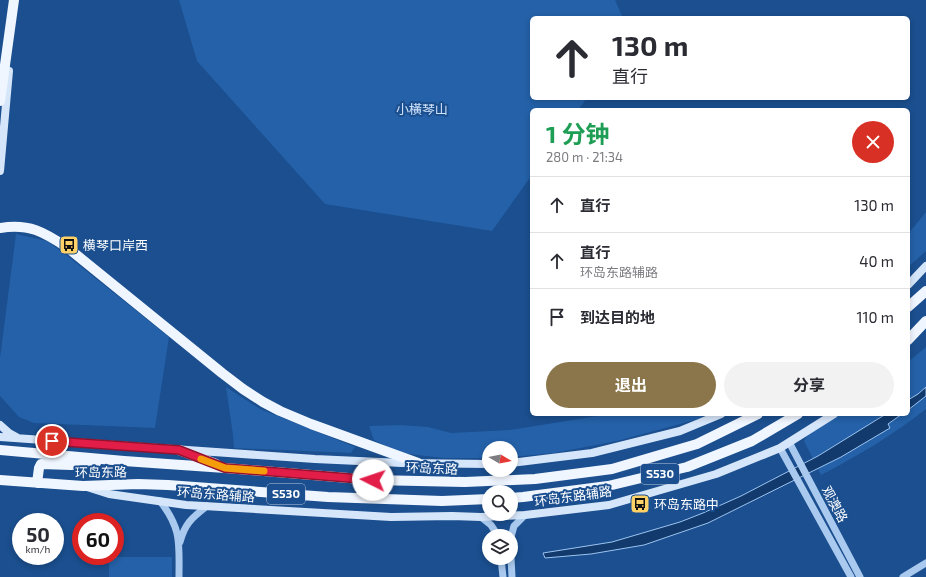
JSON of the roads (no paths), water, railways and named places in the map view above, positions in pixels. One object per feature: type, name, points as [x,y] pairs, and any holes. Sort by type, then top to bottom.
[{"type":"main road","points":[[0,101],[14,5]]},
{"type":"main road","points":[[0,171],[14,5]]},
{"type":"main road","points":[[0,228],[14,226],[29,228],[43,232],[53,238],[68,248],[222,374],[263,402],[311,424],[418,463]]},
{"type":"main road","points":[[910,283],[926,266]]},
{"type":"main road","points":[[910,306],[926,291]]},
{"type":"main road","points":[[910,338],[926,321]]},
{"type":"main road","points":[[518,462],[592,453],[680,431],[716,416]]},
{"type":"main road","name":"环岛东路","points":[[0,450],[124,461],[380,480],[465,482],[535,479],[612,469],[697,444],[754,416]]},
{"type":"main road","name":"S530","points":[[518,497],[608,486],[687,467],[752,441],[795,416]]},
{"type":"main road","name":"环岛东路辅路","points":[[83,486],[109,494],[186,505],[391,517],[481,517],[525,515],[608,505],[716,474],[780,448],[831,416]]},
{"type":"main road","points":[[0,425],[9,433],[21,439]]},
{"type":"main road","points":[[0,437],[315,459],[482,464]]},
{"type":"main road","points":[[179,450],[225,468]]},
{"type":"main road","points":[[37,483],[38,468],[41,464],[71,465],[124,461]]},
{"type":"main road","name":"环岛东路","points":[[0,480],[83,486],[138,484],[168,485],[328,497],[442,501],[482,499]]},
{"type":"main road","points":[[0,486],[18,482]]},
{"type":"street","name":"观澳路","points":[[789,442],[860,577]]},
{"type":"street","name":"观澳路","points":[[780,448],[850,577]]},
{"type":"street","points":[[160,501],[166,509],[178,534],[179,577]]},
{"type":"street","points":[[179,544],[184,528],[193,518],[208,506]]},
{"type":"street","points":[[513,529],[514,526],[525,515]]},
{"type":"street","points":[[481,517],[494,529]]},
{"type":"street","points":[[903,577],[926,562]]},
{"type":"street","points":[[502,565],[503,577]]},
{"type":"street","points":[[511,565],[512,577]]},
{"type":"place","name":"横琴口岸西","points":[[69,245]]},
{"type":"place","name":"环岛东路中","points":[[640,504]]},
{"type":"park label","name":"小橫琴山","points":[[422,109]]}]
